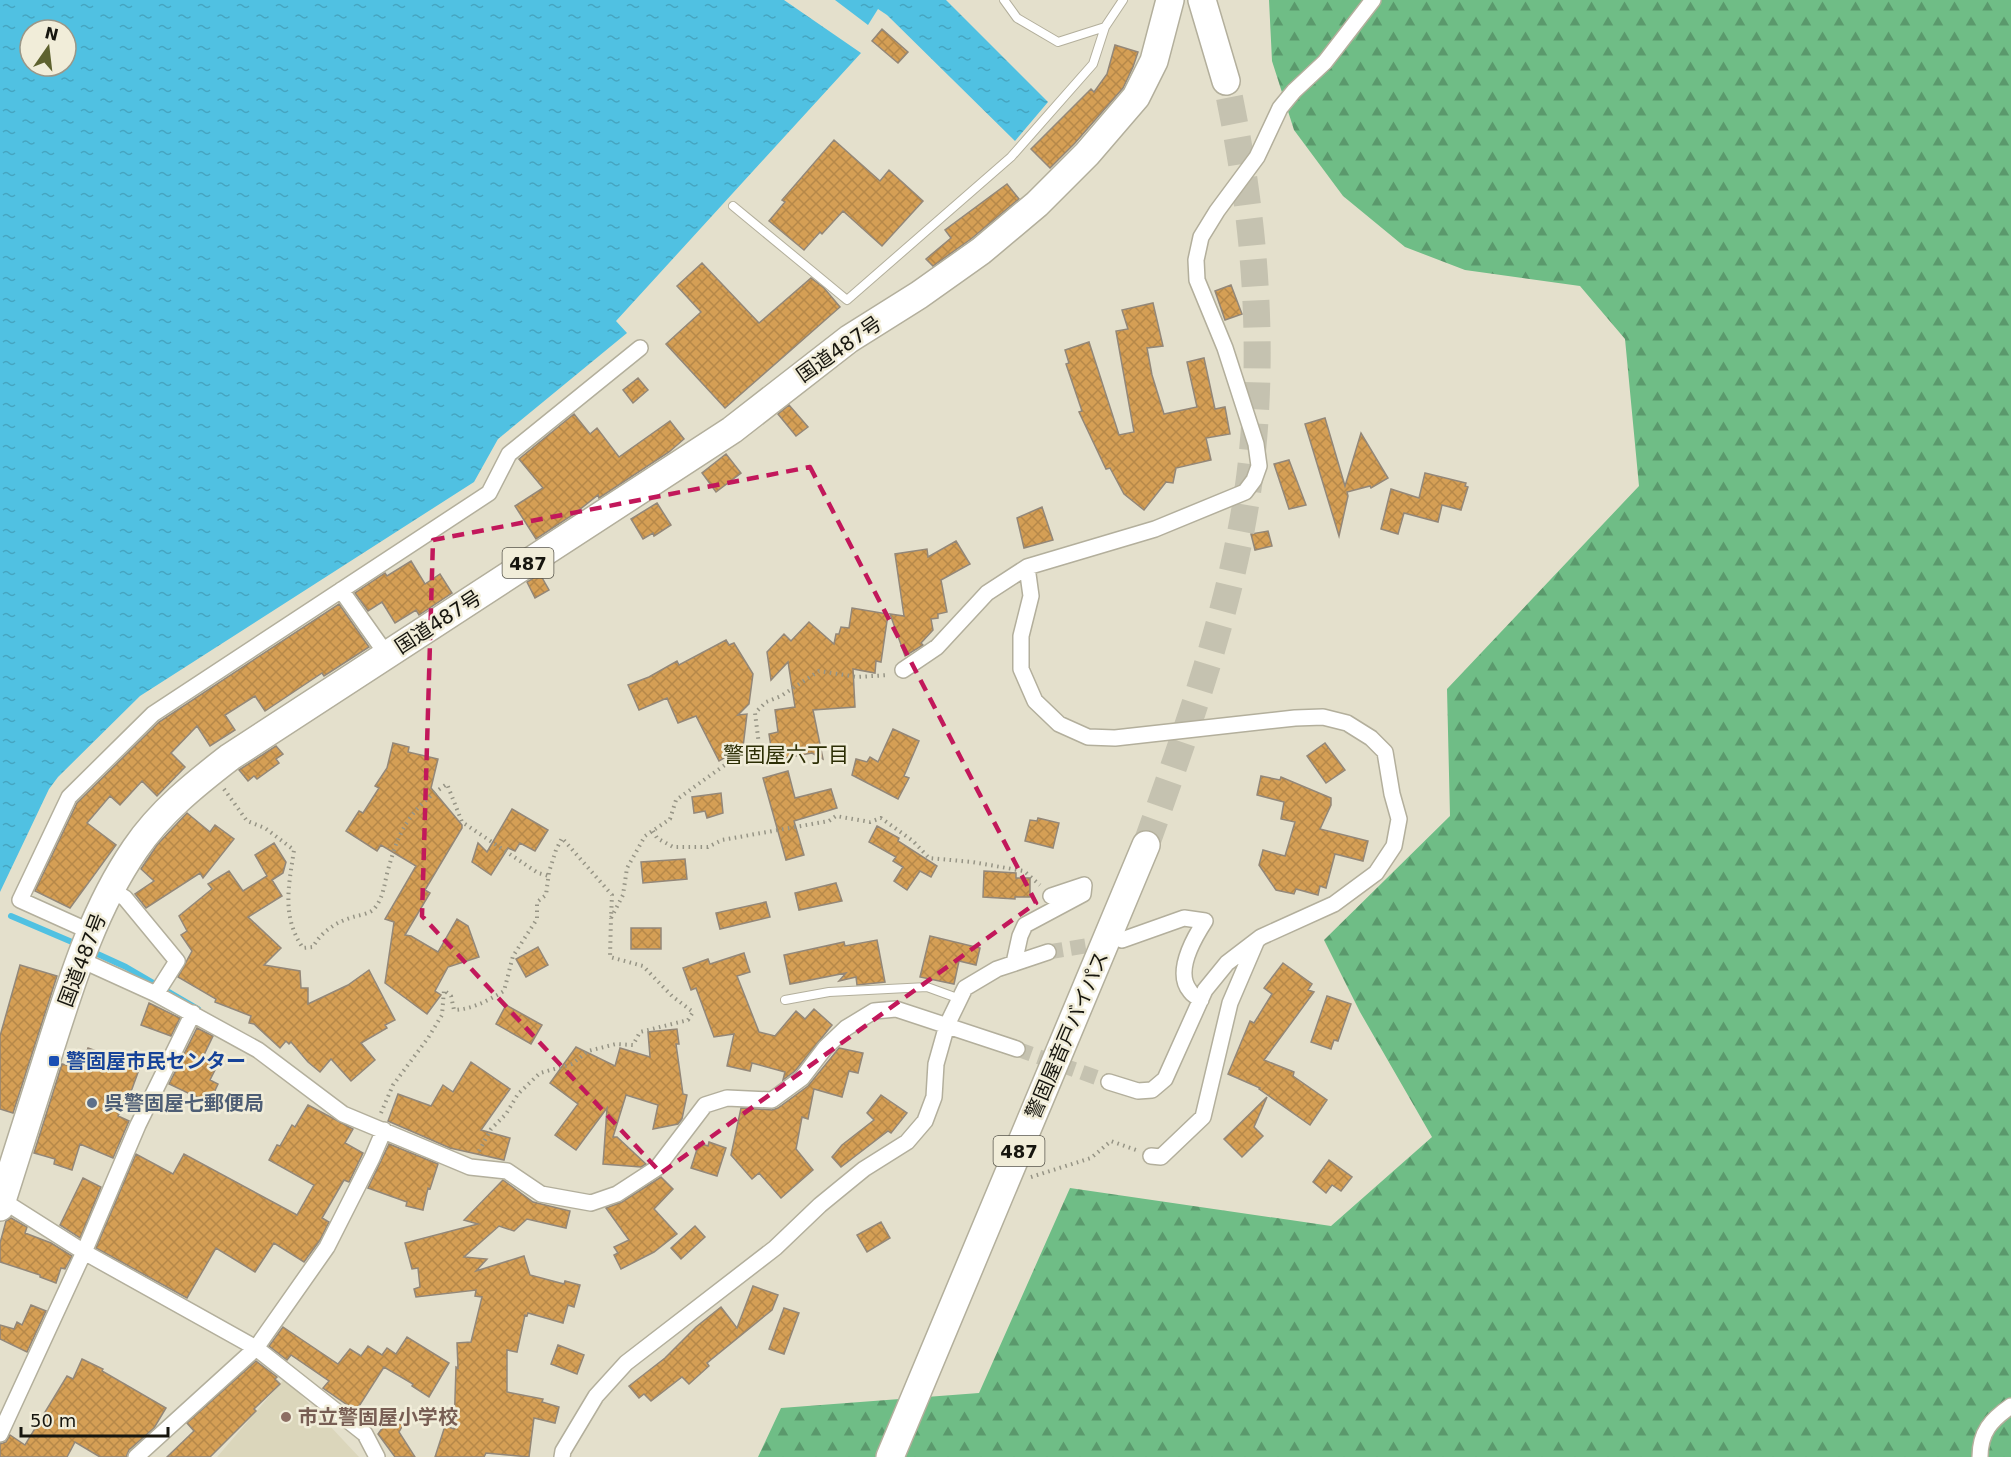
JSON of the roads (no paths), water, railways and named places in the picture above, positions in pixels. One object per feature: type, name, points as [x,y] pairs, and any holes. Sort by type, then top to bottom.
[{"type":"highway","name":"国道487号","points":[[1,1204],[79,958],[110,889],[136,848],[163,814],[230,757],[732,430],[849,339],[920,295],[981,251],[1037,204],[1079,162],[1136,97],[1154,61],[1170,0]]},
{"type":"highway","points":[[1206,10],[1226,81]]},
{"type":"highway","name":"警固屋音戸バイパス","points":[[890,1457],[1146,845]]},
{"type":"street","points":[[903,670],[937,647],[987,593],[1027,567],[1155,529],[1245,492],[1254,480],[1258,466],[1256,444],[1225,348],[1197,280],[1196,260],[1201,237],[1217,211],[1257,157],[1280,108],[1294,90],[1325,62],[1373,0]]},
{"type":"street","points":[[91,932],[20,900],[69,797],[153,714],[489,493],[509,454],[640,348]]},
{"type":"street","points":[[1027,567],[1031,596],[1021,636],[1021,669],[1035,701],[1059,724],[1088,737],[1116,738],[1323,717],[1347,723],[1371,738],[1385,753],[1399,819],[1394,846],[1377,873],[1334,904],[1257,940],[1227,963],[1205,990],[1164,1079],[1152,1090],[1138,1091],[1108,1082]]},
{"type":"street","points":[[341,590],[387,655]]},
{"type":"street","points":[[1014,963],[1025,925],[1083,894],[1084,885],[1052,896]]},
{"type":"street","points":[[110,889],[125,898],[177,961],[156,994]]},
{"type":"street","points":[[1122,940],[1184,918],[1205,921],[1192,940],[1184,969],[1188,990],[1201,1000]]},
{"type":"street","points":[[1151,1155],[1161,1157],[1203,1117],[1230,1003],[1257,940]]},
{"type":"street","points":[[562,1457],[563,1451],[596,1396],[626,1363],[776,1248],[820,1205],[855,1176],[907,1142],[925,1121],[934,1097],[936,1064],[947,1025],[965,988],[997,969],[1048,952]]},
{"type":"street","points":[[79,958],[193,1013],[258,1050],[343,1114],[470,1167],[507,1171],[541,1194],[591,1203],[617,1194],[657,1168],[705,1105],[727,1098],[772,1100],[802,1078],[825,1048],[846,1028],[874,1011],[896,1008],[1017,1049]]},
{"type":"street","points":[[0,1434],[84,1252],[138,1125],[193,1013]]},
{"type":"street","points":[[136,1457],[256,1348],[327,1247],[372,1158],[379,1129]]},
{"type":"street","points":[[1,1204],[256,1348],[365,1434],[377,1457]]},
{"type":"street","points":[[1980,1457],[1980,1444],[1992,1419],[2011,1406]]},
{"type":"lane","points":[[1004,0],[1017,18],[1058,42],[1105,27]]},
{"type":"lane","points":[[733,206],[847,300],[1011,157],[1093,64],[1105,27],[1122,0]]},
{"type":"lane","points":[[785,1000],[829,993],[927,987],[960,999]]},
{"type":"water","points":[[0,0],[784,0],[861,53],[616,321],[627,333],[498,439],[474,482],[140,696],[58,777],[49,789],[0,892]]},
{"type":"water","points":[[835,0],[946,0],[1048,102],[1015,141],[887,15],[878,9],[868,25]]},
{"type":"waterway","points":[[11,916],[79,945]]},
{"type":"waterway","points":[[91,951],[126,967],[198,1009]]},
{"type":"tunnel","points":[[1146,845],[1208,662],[1233,569],[1250,474],[1257,375],[1254,276],[1244,178],[1226,81]]},
{"type":"tunnel","points":[[1048,952],[1110,942]]},
{"type":"tunnel","points":[[1017,1049],[1109,1082]]},
{"type":"place","name":"警固屋市民センター","points":[[54,1061]]},
{"type":"place","name":"呉警固屋七郵便局","points":[[92,1103]]},
{"type":"place","name":"市立警固屋小学校","points":[[286,1417]]},
{"type":"district","name":"警固屋六丁目","points":[[786,755]]}]
